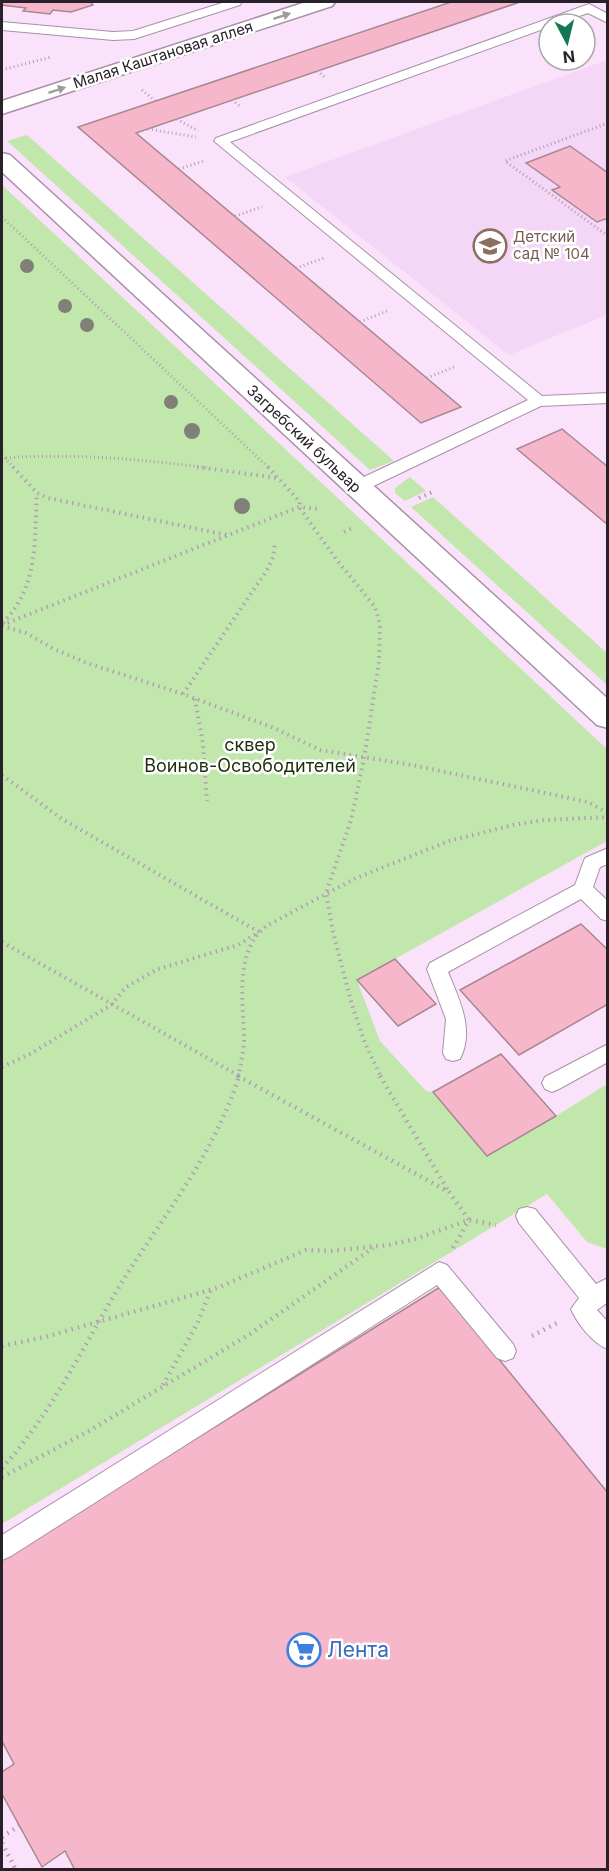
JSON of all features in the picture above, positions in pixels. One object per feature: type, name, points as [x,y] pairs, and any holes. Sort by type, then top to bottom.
[{"type":"street","name":"Малая Каштановая аллея","points":[[2,108],[325,2]]},
{"type":"street","name":"Загребский бульвар","points":[[2,160],[608,717]]},
{"type":"lane","points":[[2,26],[112,36],[134,34],[236,2]]},
{"type":"lane","points":[[221,141],[589,8],[608,19]]},
{"type":"lane","points":[[221,141],[538,401]]},
{"type":"lane","points":[[357,488],[538,401],[607,398]]},
{"type":"lane","points":[[453,1053],[456,1019],[437,969],[583,889],[592,863],[608,855]]},
{"type":"lane","points":[[583,889],[608,914]]},
{"type":"lane","points":[[552,1083],[608,1052]]},
{"type":"lane","points":[[526,1216],[594,1299],[608,1339]]},
{"type":"lane","points":[[2,1548],[440,1272],[505,1351]]},
{"type":"path","points":[[608,123],[505,161],[608,236]]},
{"type":"path","points":[[148,129],[221,141]]},
{"type":"path","points":[[2,217],[280,478],[300,502],[300,507],[336,559],[375,607],[380,624],[379,662],[364,759],[351,820],[326,893],[333,932],[352,1005],[365,1043],[380,1076],[449,1192],[469,1220]]},
{"type":"path","points":[[2,457],[86,456],[188,465],[280,478]]},
{"type":"path","points":[[2,457],[37,493],[48,498],[228,535]]},
{"type":"path","points":[[2,625],[16,612],[30,585],[37,493]]},
{"type":"path","points":[[2,625],[300,507],[320,509]]},
{"type":"path","points":[[183,694],[267,570],[273,558],[275,543]]},
{"type":"path","points":[[2,625],[26,633],[54,649],[87,663],[183,694],[274,728],[320,750],[364,759],[412,765],[588,802],[608,815]]},
{"type":"path","points":[[195,699],[203,744],[207,801]]},
{"type":"path","points":[[2,775],[62,819],[259,932]]},
{"type":"path","points":[[2,1066],[32,1053],[111,1005],[126,987],[158,969],[238,945],[326,893],[457,837],[545,819],[608,815]]},
{"type":"path","points":[[2,1468],[35,1430],[62,1391],[108,1307],[211,1140],[239,1077],[244,1031],[243,974],[246,957],[259,932]]},
{"type":"path","points":[[2,942],[339,1133],[449,1192]]},
{"type":"path","points":[[2,1346],[45,1337],[102,1319],[131,1314],[212,1289],[306,1250],[330,1251],[415,1239],[469,1220]]},
{"type":"path","points":[[448,1257],[469,1220]]},
{"type":"path","points":[[2,1477],[89,1431],[250,1334],[376,1246]]},
{"type":"path","points":[[162,1385],[196,1324],[212,1289]]},
{"type":"path","points":[[505,1351],[594,1299]]},
{"type":"path","points":[[2,1837],[19,1826]]},
{"type":"path","points":[[2,1843],[16,1869]]},
{"type":"shaded area","name":"Детский сад № 104","points":[[607,60],[607,315],[509,355],[285,177],[574,72],[597,72],[597,64]]},
{"type":"green space","points":[[27,135],[394,461],[370,470],[7,141]]},
{"type":"green space","name":"сквер Воинов-Освободителей","points":[[2,185],[608,750],[607,841],[357,980],[380,1041],[426,1091],[556,1116],[607,1084],[607,1249],[587,1242],[547,1194],[2,1524]]},
{"type":"green space","points":[[410,477],[426,491],[405,501],[395,493],[395,488]]},
{"type":"green space","points":[[433,497],[607,653],[607,685],[411,507]]},
{"type":"building","points":[[2,2],[90,2],[93,5],[71,12],[53,10],[50,14],[23,11],[26,8],[2,5]]},
{"type":"building","points":[[451,2],[520,2],[136,133],[461,407],[421,423],[78,127]]},
{"type":"building","points":[[570,146],[608,173],[608,221],[605,219],[597,222],[552,190],[560,187],[526,163]]},
{"type":"building","points":[[562,429],[608,467],[608,525],[517,449]]},
{"type":"building","points":[[581,924],[608,950],[608,1004],[519,1055],[460,990]]},
{"type":"building","points":[[395,959],[436,1004],[398,1026],[357,980]]},
{"type":"building","points":[[501,1054],[556,1116],[487,1156],[433,1092]]},
{"type":"building","name":"Лента","points":[[440,1287],[608,1493],[608,1870],[75,1870],[65,1851],[42,1867],[2,1794],[2,1772],[14,1764],[2,1741],[2,1559]]},
{"type":"place","name":"Детский сад № 104","points":[[490,246]]},
{"type":"place","name":"Лента","points":[[304,1650]]}]
